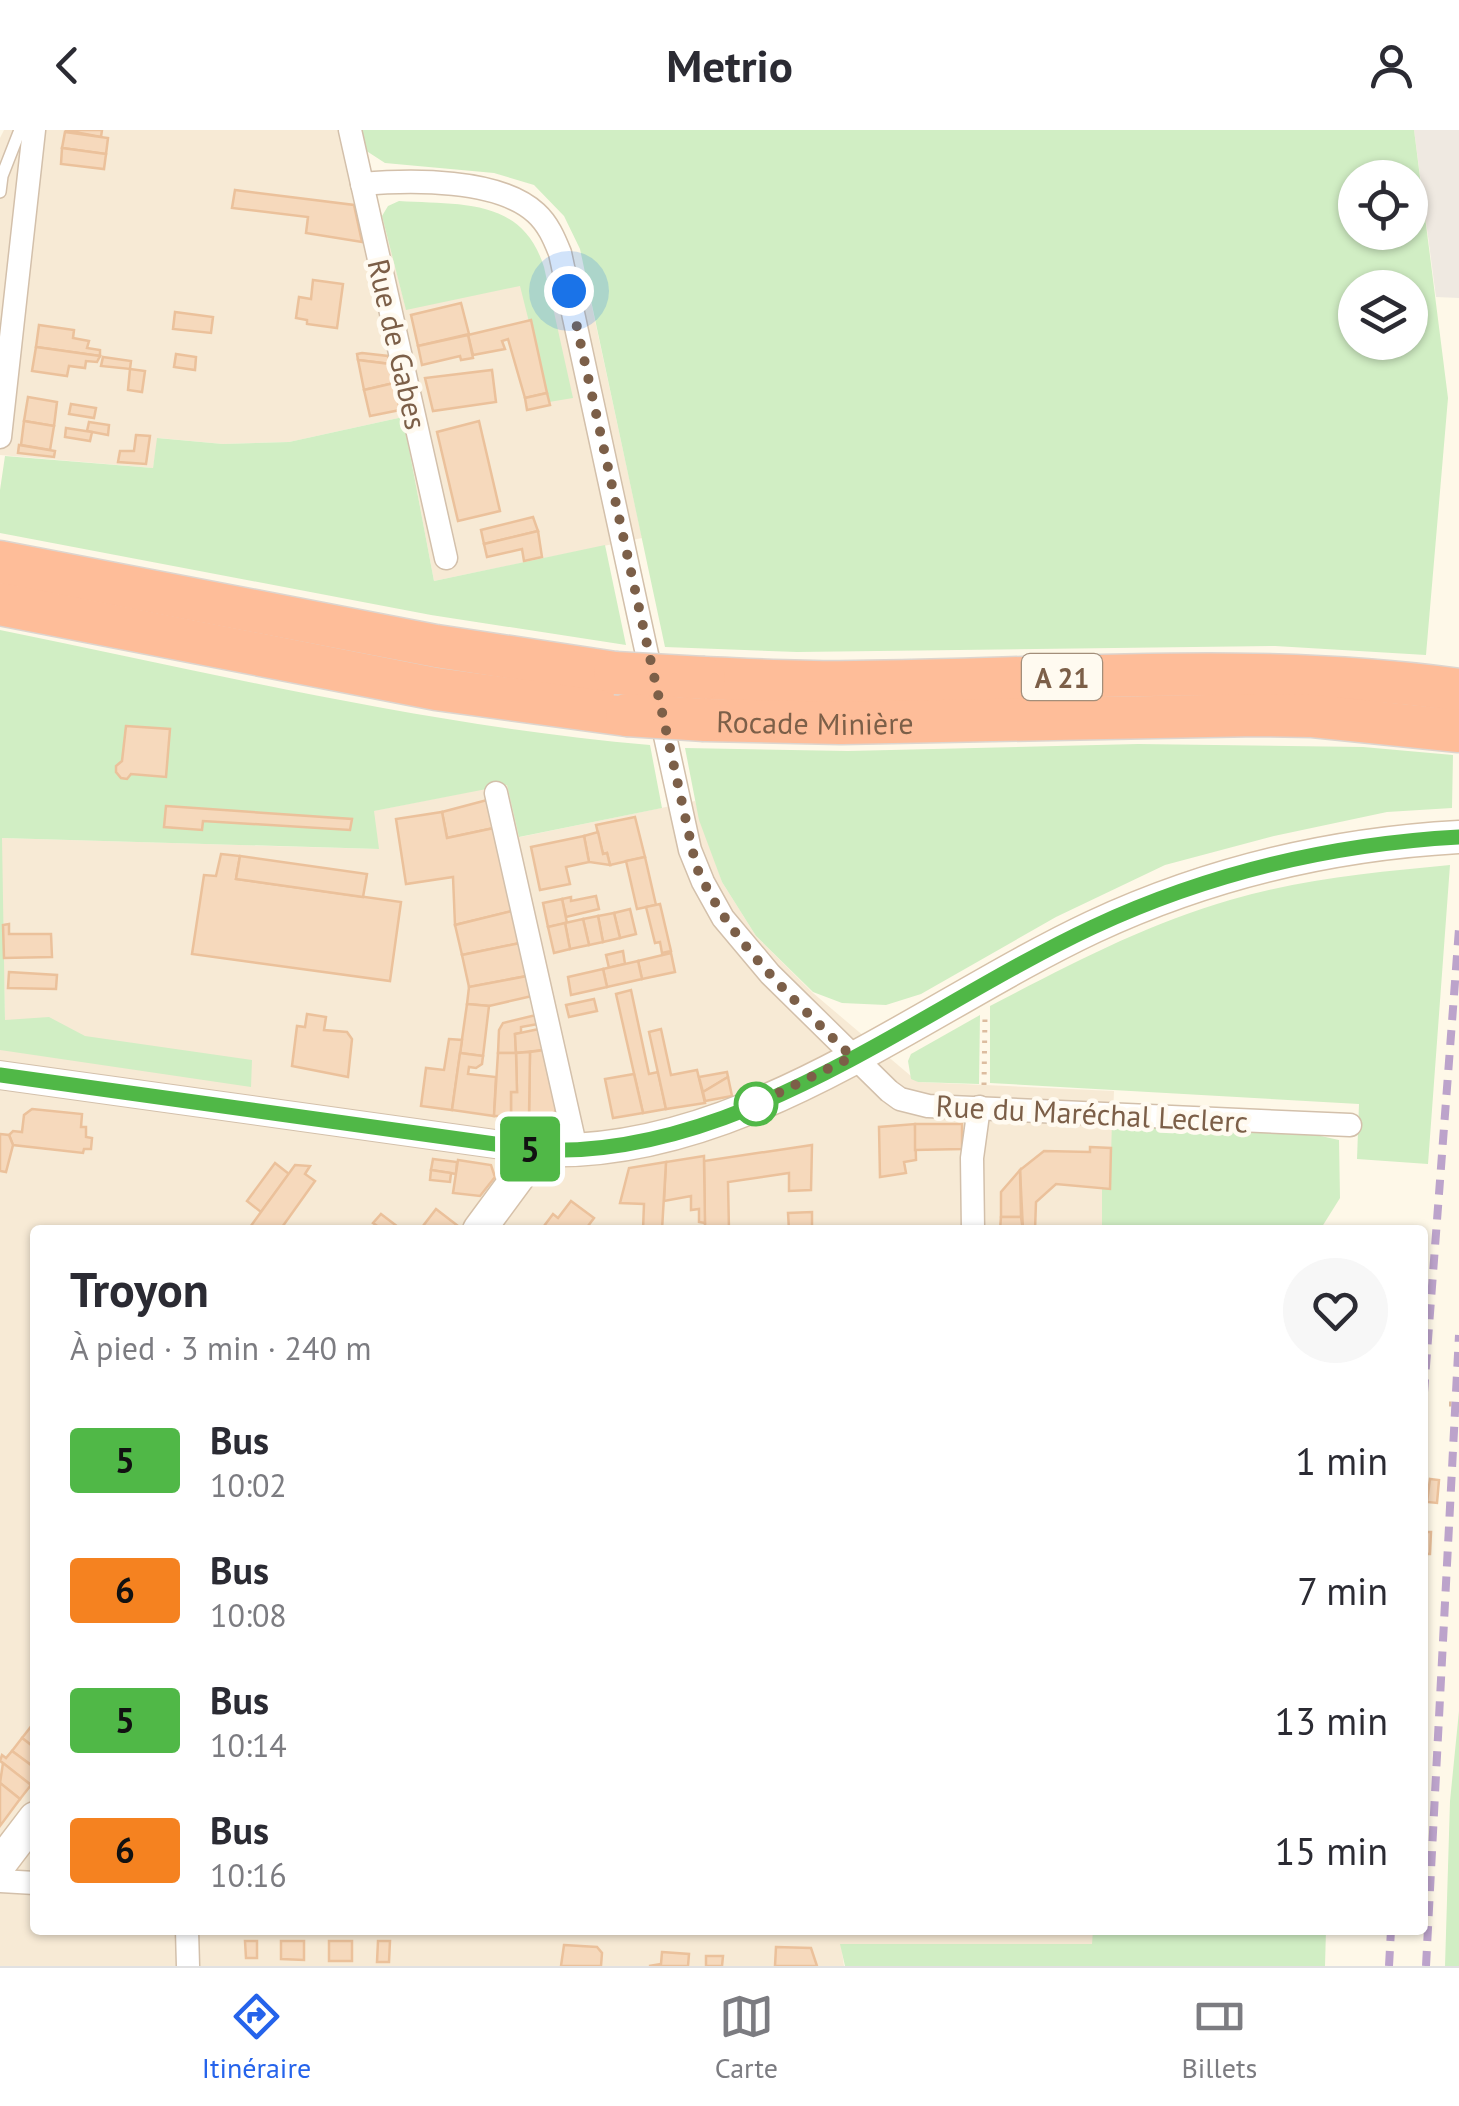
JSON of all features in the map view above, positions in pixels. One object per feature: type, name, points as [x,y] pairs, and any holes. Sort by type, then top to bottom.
[{"type":"highway","name":"A 21","points":[[0,562],[436,646],[615,672],[704,699]]},
{"type":"highway","name":"Rocade Minière","points":[[0,604],[436,688],[627,715],[704,699],[841,722],[1258,714],[1432,700],[1459,731]]},
{"type":"main road","points":[[483,1225],[538,1150],[638,1142],[697,1127],[793,1087],[1092,928],[1178,891],[1298,857],[1459,838]]},
{"type":"main road","points":[[0,1864],[30,1825]]},
{"type":"street","points":[[0,437],[34,130]]},
{"type":"street","name":"Rue de Gabes","points":[[350,130],[446,558]]},
{"type":"street","name":"Rue du Maréchal Leclerc","points":[[362,184],[499,192],[535,212],[549,228],[560,253],[696,866],[723,918],[750,953],[852,1057],[900,1099],[928,1106],[1350,1125]]},
{"type":"street","points":[[496,793],[576,1149]]},
{"type":"street","points":[[0,1076],[538,1150]]},
{"type":"street","points":[[973,1225],[972,1158],[980,1107]]},
{"type":"street","points":[[0,1881],[30,1883]]},
{"type":"street","points":[[186,1935],[188,1966]]},
{"type":"lane","points":[[0,192],[2,176],[20,130]]},
{"type":"path","points":[[980,1107],[984,1092],[985,1029]]},
{"type":"path","points":[[1448,1404],[1459,1404]]},
{"type":"shaded area","points":[[4,130],[360,130],[406,309],[521,285],[586,279],[642,538],[434,581],[403,417],[289,442],[223,444],[158,438],[153,468],[0,455],[0,138]]},
{"type":"shaded area","points":[[1414,130],[1459,130],[1459,298],[1436,297],[1428,236],[1428,160],[1418,160]]},
{"type":"shaded area","points":[[508,784],[520,837],[695,801],[722,882],[756,936],[813,993],[918,1082],[1114,1091],[1110,1189],[1102,1189],[1102,1225],[30,1225],[30,1935],[1093,1935],[1093,1944],[841,1944],[844,1966],[0,1966],[0,1041],[5,1020],[1,838],[378,849],[373,811]]},
{"type":"green space","points":[[360,130],[1414,130],[1418,160],[1338,160],[1338,250],[1428,250],[1428,240],[1448,398],[1426,655],[1275,646],[797,652],[665,647],[580,249],[564,216],[534,185],[494,173],[385,163],[365,150]]},
{"type":"green space","points":[[399,201],[486,209],[521,228],[534,244],[544,267],[573,398],[549,402],[520,286],[406,310],[382,216],[388,206]]},
{"type":"green space","points":[[403,417],[434,581],[605,545],[626,645],[431,615],[0,533],[5,456],[153,468],[157,438],[223,444],[289,442]]},
{"type":"green space","points":[[0,630],[405,712],[650,745],[662,808],[519,837],[507,785],[374,811],[379,849],[2,838],[5,1020],[49,1017],[85,1036],[252,1060],[251,1087],[0,1050]]},
{"type":"green space","points":[[1138,744],[1363,747],[1453,755],[1452,808],[1387,812],[1165,865],[1056,917],[921,994],[886,1005],[842,1003],[813,992],[756,936],[722,882],[699,820],[685,748],[848,751]]},
{"type":"green space","points":[[1450,865],[1428,1164],[1357,1159],[1359,1104],[990,1083],[990,1006],[1107,947],[1168,921],[1257,893],[1339,877]]},
{"type":"green space","points":[[980,1015],[979,1084],[911,1079],[911,1054]]},
{"type":"green space","points":[[1112,1122],[1298,1131],[1339,1140],[1340,1198],[1323,1225],[1102,1225],[1102,1188],[1110,1188]]},
{"type":"green space","points":[[1459,1711],[1459,1966],[1445,1966],[1450,1801]]},
{"type":"green space","points":[[1093,1935],[1326,1935],[1325,1966],[845,1966],[840,1944],[1092,1944]]},
{"type":"building","points":[[65,130],[102,130],[101,137]]},
{"type":"building","points":[[65,132],[108,138],[106,154],[62,148]]},
{"type":"building","points":[[62,148],[106,154],[104,169],[61,164]]},
{"type":"building","points":[[235,190],[354,205],[362,242],[306,233],[308,217],[232,208]]},
{"type":"building","points":[[313,280],[343,284],[337,328],[307,324],[307,320],[296,318],[299,297],[311,299]]},
{"type":"building","points":[[461,303],[469,334],[418,346],[411,315]]},
{"type":"building","points":[[175,312],[213,317],[211,333],[173,329]]},
{"type":"building","points":[[531,320],[547,393],[525,398],[508,339],[502,341],[505,349],[473,355],[468,335]]},
{"type":"building","points":[[39,325],[74,330],[73,338],[89,341],[87,348],[100,350],[100,356],[36,347]]},
{"type":"building","points":[[468,335],[473,358],[461,360],[460,356],[422,365],[418,346]]},
{"type":"building","points":[[36,347],[100,356],[97,362],[86,361],[85,368],[69,366],[67,376],[32,371]]},
{"type":"building","points":[[176,354],[196,357],[195,370],[174,367]]},
{"type":"building","points":[[357,354],[388,356],[390,364],[358,360]]},
{"type":"building","points":[[103,357],[131,361],[130,369],[101,366]]},
{"type":"building","points":[[358,360],[390,364],[394,383],[364,390]]},
{"type":"building","points":[[130,369],[145,371],[142,392],[128,390]]},
{"type":"building","points":[[492,370],[496,402],[433,411],[425,378]]},
{"type":"building","points":[[394,383],[400,410],[370,416],[364,390]]},
{"type":"building","points":[[547,393],[550,405],[527,410],[525,398]]},
{"type":"building","points":[[28,397],[57,402],[54,426],[24,421]]},
{"type":"building","points":[[71,404],[96,408],[94,418],[69,414]]},
{"type":"building","points":[[24,421],[54,426],[50,450],[21,445]]},
{"type":"building","points":[[479,421],[500,511],[458,521],[437,432]]},
{"type":"building","points":[[89,422],[109,425],[108,435],[87,431]]},
{"type":"building","points":[[66,428],[92,432],[90,441],[65,437]]},
{"type":"building","points":[[136,435],[150,436],[146,464],[118,462],[120,451],[134,451]]},
{"type":"building","points":[[19,445],[55,451],[54,457],[18,453]]},
{"type":"building","points":[[533,517],[538,531],[484,544],[481,530]]},
{"type":"building","points":[[538,531],[542,557],[524,561],[522,549],[487,557],[484,544]]},
{"type":"building","points":[[126,726],[170,729],[166,777],[131,774],[127,779],[116,772],[122,761]]},
{"type":"building","points":[[487,800],[494,828],[447,838],[442,812]]},
{"type":"building","points":[[166,806],[352,819],[350,830],[203,821],[202,830],[164,827]]},
{"type":"building","points":[[442,812],[447,838],[494,828],[512,911],[455,925],[453,877],[406,884],[396,819]]},
{"type":"building","points":[[635,817],[645,857],[610,865],[596,825]]},
{"type":"building","points":[[598,832],[610,865],[589,862],[584,836]]},
{"type":"building","points":[[584,836],[589,862],[566,867],[570,884],[540,890],[531,847]]},
{"type":"building","points":[[221,854],[240,856],[236,879],[401,902],[390,981],[192,954],[204,875],[216,876]]},
{"type":"building","points":[[240,856],[367,874],[363,897],[236,879]]},
{"type":"building","points":[[645,857],[656,905],[637,909],[626,861]]},
{"type":"building","points":[[596,896],[599,909],[566,917],[562,899]]},
{"type":"building","points":[[562,899],[567,923],[548,927],[543,903]]},
{"type":"building","points":[[660,904],[671,951],[662,953],[660,942],[655,943],[646,907]]},
{"type":"building","points":[[630,909],[636,934],[620,938],[614,913]]},
{"type":"building","points":[[512,911],[520,943],[462,955],[455,925]]},
{"type":"building","points":[[614,913],[620,938],[603,942],[598,916]]},
{"type":"building","points":[[598,916],[603,942],[589,945],[583,919]]},
{"type":"building","points":[[583,919],[589,945],[570,949],[565,923]]},
{"type":"building","points":[[565,923],[570,949],[554,953],[548,927]]},
{"type":"building","points":[[9,924],[9,934],[51,934],[52,957],[4,958],[3,925]]},
{"type":"building","points":[[520,943],[527,976],[469,987],[462,955]]},
{"type":"building","points":[[623,951],[625,964],[609,968],[606,955]]},
{"type":"building","points":[[671,953],[675,972],[642,979],[638,961]]},
{"type":"building","points":[[638,961],[642,979],[607,987],[603,969]]},
{"type":"building","points":[[603,969],[607,987],[571,995],[568,977]]},
{"type":"building","points":[[9,972],[57,975],[56,989],[8,988]]},
{"type":"building","points":[[527,976],[532,996],[489,1006],[467,1004],[469,987]]},
{"type":"building","points":[[631,990],[649,1074],[658,1072],[666,1109],[643,1113],[616,994]]},
{"type":"building","points":[[594,999],[597,1011],[569,1017],[566,1005]]},
{"type":"building","points":[[467,1004],[489,1006],[483,1056],[460,1053]]},
{"type":"building","points":[[307,1014],[326,1017],[324,1030],[347,1032],[352,1039],[348,1077],[292,1066],[297,1026],[305,1027]]},
{"type":"building","points":[[536,1015],[538,1024],[521,1027],[521,1033],[515,1034],[516,1053],[498,1053],[503,1023]]},
{"type":"building","points":[[539,1029],[544,1050],[516,1053],[515,1034]]},
{"type":"building","points":[[661,1029],[671,1075],[697,1070],[705,1103],[666,1109],[649,1032]]},
{"type":"building","points":[[449,1039],[462,1040],[452,1110],[421,1106],[426,1068],[444,1070]]},
{"type":"building","points":[[544,1050],[557,1109],[551,1117],[529,1117],[530,1052]]},
{"type":"building","points":[[530,1052],[529,1117],[511,1116],[511,1092],[517,1092],[516,1053]]},
{"type":"building","points":[[460,1053],[483,1056],[482,1064],[469,1067],[468,1074],[496,1077],[494,1116],[452,1110]]},
{"type":"building","points":[[498,1053],[516,1053],[517,1092],[511,1092],[511,1116],[494,1116]]},
{"type":"building","points":[[727,1072],[728,1077],[703,1092],[699,1077]]},
{"type":"building","points":[[634,1074],[643,1113],[613,1118],[605,1079]]},
{"type":"building","points":[[728,1077],[732,1096],[705,1101],[703,1092]]},
{"type":"building","points":[[32,1109],[82,1114],[81,1127],[86,1127],[86,1137],[92,1138],[91,1149],[84,1149],[83,1153],[13,1145],[9,1135],[22,1132],[24,1115]]},
{"type":"building","points":[[915,1124],[916,1160],[904,1162],[906,1173],[880,1177],[879,1127]]},
{"type":"building","points":[[915,1124],[962,1124],[962,1149],[915,1150]]},
{"type":"building","points":[[0,1134],[9,1135],[13,1145],[6,1172],[0,1171]]},
{"type":"building","points":[[812,1145],[811,1190],[789,1191],[789,1173],[728,1182],[729,1225],[705,1225],[704,1161]]},
{"type":"building","points":[[1090,1147],[1111,1148],[1110,1189],[1056,1184],[1036,1202],[1035,1225],[1023,1225],[1020,1170],[1044,1151],[1090,1152]]},
{"type":"building","points":[[704,1156],[705,1223],[699,1222],[699,1209],[691,1210],[691,1196],[664,1201],[666,1162]]},
{"type":"building","points":[[433,1159],[457,1162],[456,1174],[431,1170]]},
{"type":"building","points":[[458,1160],[491,1165],[495,1177],[480,1196],[453,1193]]},
{"type":"building","points":[[666,1162],[662,1225],[643,1225],[644,1204],[620,1203],[629,1168]]},
{"type":"building","points":[[275,1163],[289,1174],[261,1212],[247,1201]]},
{"type":"building","points":[[295,1165],[310,1166],[305,1174],[315,1181],[284,1225],[252,1225]]},
{"type":"building","points":[[431,1170],[451,1173],[450,1182],[430,1180]]},
{"type":"building","points":[[1020,1170],[1021,1217],[1001,1217],[1001,1192]]},
{"type":"building","points":[[571,1201],[594,1218],[589,1225],[545,1225],[553,1214],[558,1218]]},
{"type":"building","points":[[436,1209],[457,1225],[424,1225]]},
{"type":"building","points":[[812,1212],[812,1225],[789,1225],[788,1213]]},
{"type":"building","points":[[381,1214],[395,1225],[376,1225],[373,1223]]},
{"type":"building","points":[[1001,1217],[1021,1217],[1022,1225],[1000,1225]]},
{"type":"building","points":[[1430,1479],[1439,1480],[1437,1503],[1428,1502]]},
{"type":"building","points":[[30,1728],[30,1744],[22,1738]]},
{"type":"building","points":[[22,1738],[30,1744],[30,1764],[12,1751]]},
{"type":"building","points":[[12,1751],[30,1764],[30,1784],[0,1761],[2,1755],[6,1758]]},
{"type":"building","points":[[3,1763],[30,1786],[20,1799],[0,1783]]},
{"type":"building","points":[[0,1783],[20,1799],[0,1826]]},
{"type":"building","points":[[245,1941],[257,1941],[257,1958],[246,1958]]},
{"type":"building","points":[[281,1941],[304,1941],[304,1960],[281,1959]]},
{"type":"building","points":[[329,1941],[352,1941],[352,1961],[329,1961]]},
{"type":"building","points":[[378,1941],[390,1941],[389,1962],[377,1962]]},
{"type":"building","points":[[564,1945],[597,1947],[602,1953],[601,1966],[561,1966]]},
{"type":"building","points":[[776,1947],[811,1948],[817,1966],[775,1966]]},
{"type":"building","points":[[662,1952],[689,1954],[688,1966],[649,1966],[661,1964]]},
{"type":"building","points":[[706,1956],[723,1956],[722,1966],[706,1966]]},
{"type":"railway","points":[[1428,1340],[1459,929]]},
{"type":"railway","points":[[1428,1928],[1459,1335]]},
{"type":"railway","points":[[1389,1966],[1391,1935]]},
{"type":"railway","points":[[1426,1966],[1428,1935]]},
{"type":"bus line","name":"5","points":[[0,1075],[538,1150],[638,1142],[723,1118],[793,1087],[1027,961],[1178,891],[1298,857],[1459,837]]},
{"type":"route","points":[[569,291],[696,866],[723,918],[750,953],[852,1057],[756,1104]]}]
